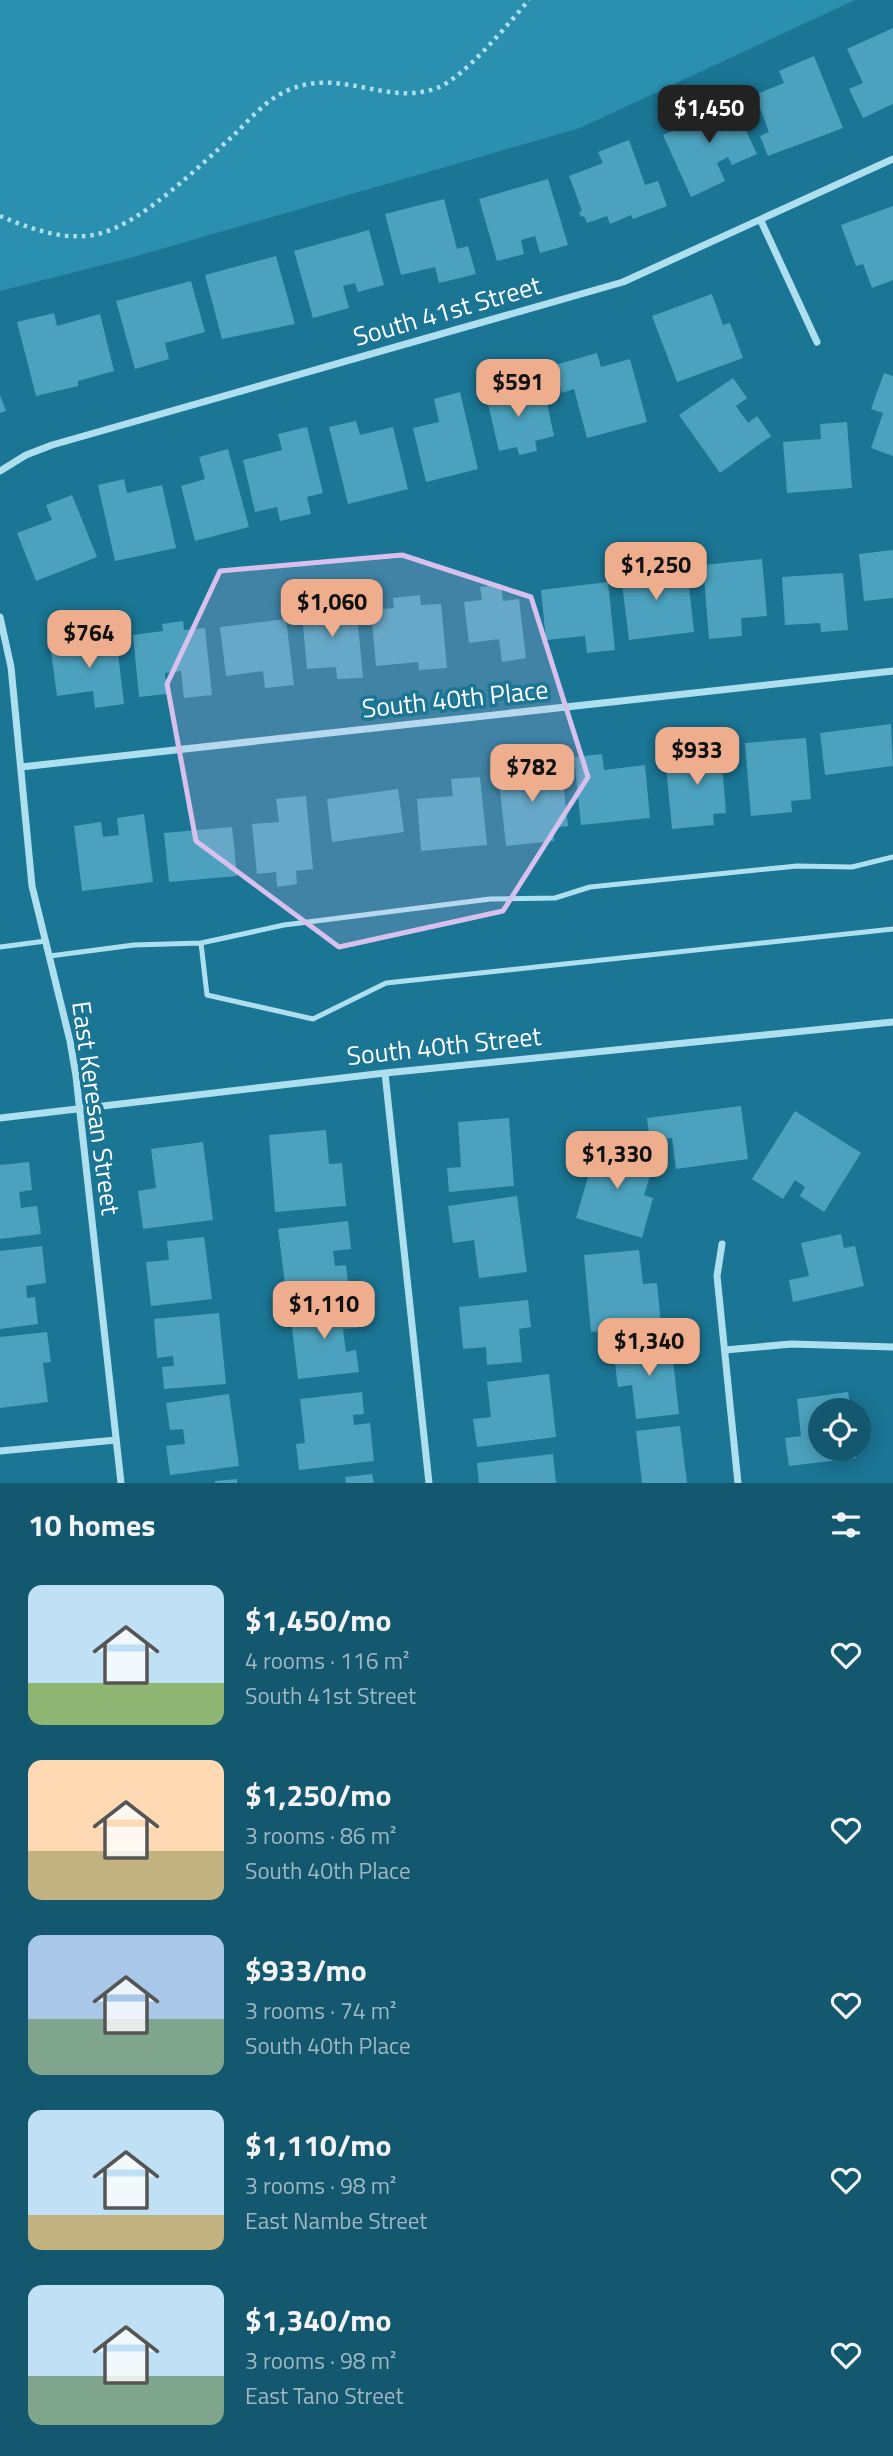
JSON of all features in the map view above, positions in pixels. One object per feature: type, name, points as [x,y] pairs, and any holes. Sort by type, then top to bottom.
[{"type":"street","name":"South 41st Street","points":[[0,471],[26,455],[52,445],[623,282],[893,159]]},
{"type":"street","points":[[761,221],[817,342]]},
{"type":"street","name":"East Keresan Street","points":[[0,617],[11,667],[32,886],[71,1041],[121,1483]]},
{"type":"street","name":"South 40th Place","points":[[21,767],[893,671]]},
{"type":"street","name":"South 40th Street","points":[[0,1118],[385,1073],[893,1022]]},
{"type":"street","points":[[385,1073],[429,1483]]},
{"type":"street","points":[[722,1244],[717,1276],[738,1483]]},
{"type":"street","points":[[725,1350],[790,1344],[893,1347]]},
{"type":"street","points":[[0,1451],[116,1440]]},
{"type":"lane","points":[[50,956],[134,945],[201,943],[298,923],[490,899],[555,898],[590,887],[797,866],[852,867],[893,857]]},
{"type":"lane","points":[[201,943],[207,995],[313,1019],[386,984],[893,929]]},
{"type":"lane","points":[[0,947],[46,941]]},
{"type":"path","points":[[0,216],[33,230],[68,236],[97,234],[128,221],[146,208],[276,96],[309,83],[330,80],[383,91],[416,93],[440,87],[487,46],[529,0]]},
{"type":"highlighted area","points":[[402,555],[531,597],[588,777],[503,911],[339,947],[196,841],[167,684],[220,571]]},
{"type":"shaded area","points":[[0,0],[855,0],[580,128],[130,258],[0,291]]},
{"type":"building","points":[[893,28],[893,104],[863,118],[849,89],[863,83],[847,49]]},
{"type":"building","points":[[814,56],[843,128],[768,156],[760,136],[769,132],[755,95],[784,83],[779,71]]},
{"type":"building","points":[[721,92],[727,105],[733,103],[757,154],[732,165],[728,157],[717,163],[725,181],[691,197],[663,135],[705,116],[699,102]]},
{"type":"building","points":[[629,140],[645,185],[658,181],[667,206],[633,219],[631,215],[610,224],[607,216],[587,223],[579,212],[582,211],[569,176],[603,163],[598,152]]},
{"type":"building","points":[[548,179],[568,245],[540,253],[535,236],[521,240],[524,254],[497,261],[479,199]]},
{"type":"building","points":[[444,199],[457,249],[468,246],[476,274],[439,283],[435,267],[401,275],[385,214]]},
{"type":"building","points":[[893,206],[893,280],[872,288],[863,264],[856,266],[841,225]]},
{"type":"building","points":[[369,230],[384,285],[358,292],[355,283],[343,286],[349,308],[313,318],[294,251]]},
{"type":"building","points":[[276,256],[295,324],[222,339],[205,275]]},
{"type":"building","points":[[191,281],[205,332],[165,343],[169,359],[135,369],[116,301]]},
{"type":"building","points":[[712,294],[723,325],[730,323],[743,358],[677,382],[652,316]]},
{"type":"building","points":[[54,313],[57,326],[100,314],[114,371],[78,381],[78,386],[36,396],[17,322]]},
{"type":"building","points":[[597,353],[601,367],[630,359],[647,422],[587,438],[574,389],[562,393],[555,365]]},
{"type":"building","points":[[884,373],[893,376],[893,456],[871,448],[883,413],[871,409]]},
{"type":"building","points":[[733,378],[747,398],[736,406],[748,423],[757,416],[771,436],[720,473],[679,415]]},
{"type":"building","points":[[511,381],[515,401],[545,394],[554,436],[535,441],[537,451],[519,455],[517,447],[499,451],[484,387]]},
{"type":"building","points":[[460,392],[478,469],[426,482],[413,428],[439,422],[434,399]]},
{"type":"building","points":[[0,395],[6,411],[0,413]]},
{"type":"building","points":[[356,421],[360,435],[393,427],[408,489],[348,504],[329,427]]},
{"type":"building","points":[[847,422],[852,488],[787,493],[783,442],[821,439],[820,424]]},
{"type":"building","points":[[307,427],[323,493],[307,497],[311,514],[280,521],[277,507],[255,512],[243,460],[282,450],[278,434]]},
{"type":"building","points":[[228,449],[249,527],[195,541],[181,486],[205,479],[199,457]]},
{"type":"building","points":[[124,479],[127,493],[162,485],[176,548],[115,561],[98,485]]},
{"type":"building","points":[[72,495],[97,557],[36,581],[17,533],[52,520],[46,505]]},
{"type":"building","points":[[893,550],[893,598],[864,601],[859,554]]},
{"type":"building","points":[[762,559],[767,616],[741,618],[742,636],[709,639],[703,565]]},
{"type":"building","points":[[651,564],[653,573],[687,569],[694,632],[629,640],[620,568]]},
{"type":"building","points":[[843,573],[848,630],[821,632],[820,623],[785,625],[782,577]]},
{"type":"building","points":[[608,582],[615,650],[587,653],[585,636],[546,640],[541,590]]},
{"type":"building","points":[[501,584],[503,601],[519,599],[526,658],[502,662],[499,639],[469,643],[464,602],[482,600],[480,587]]},
{"type":"building","points":[[420,595],[421,605],[441,604],[447,668],[419,670],[418,662],[376,666],[371,610],[394,608],[393,598]]},
{"type":"building","points":[[339,600],[340,615],[357,614],[363,678],[337,679],[336,667],[307,669],[301,603]]},
{"type":"building","points":[[286,619],[294,685],[265,688],[263,671],[226,676],[220,627]]},
{"type":"building","points":[[183,621],[184,630],[205,628],[212,695],[184,698],[181,671],[165,673],[167,694],[139,697],[133,635],[163,631],[162,624]]},
{"type":"building","points":[[116,636],[124,704],[95,708],[93,691],[57,696],[50,644]]},
{"type":"building","points":[[891,724],[893,766],[825,775],[820,733]]},
{"type":"building","points":[[720,738],[726,813],[713,814],[714,825],[672,829],[666,766],[692,764],[690,741]]},
{"type":"building","points":[[806,738],[811,799],[791,801],[792,812],[751,816],[745,743]]},
{"type":"building","points":[[602,754],[604,770],[645,765],[650,818],[581,825],[574,757]]},
{"type":"building","points":[[561,764],[568,826],[553,828],[554,841],[506,846],[498,771]]},
{"type":"building","points":[[480,777],[487,845],[421,851],[417,799],[453,796],[451,779]]},
{"type":"building","points":[[398,789],[404,832],[332,842],[327,799]]},
{"type":"building","points":[[306,796],[313,869],[296,871],[297,884],[277,887],[276,872],[257,874],[252,824],[279,822],[276,799]]},
{"type":"building","points":[[144,814],[153,882],[82,891],[74,826],[101,822],[103,837],[119,835],[117,818]]},
{"type":"building","points":[[232,827],[237,876],[169,882],[164,833]]},
{"type":"building","points":[[741,1106],[748,1159],[676,1169],[672,1138],[650,1141],[647,1118]]},
{"type":"building","points":[[795,1111],[861,1153],[824,1212],[800,1196],[805,1187],[795,1180],[783,1199],[752,1179]]},
{"type":"building","points":[[509,1118],[514,1186],[449,1192],[447,1168],[461,1167],[458,1122]]},
{"type":"building","points":[[326,1130],[329,1164],[342,1163],[346,1206],[275,1212],[269,1135]]},
{"type":"building","points":[[203,1142],[213,1220],[143,1229],[138,1191],[156,1188],[151,1149]]},
{"type":"building","points":[[598,1143],[655,1160],[644,1195],[653,1198],[642,1238],[576,1218]]},
{"type":"building","points":[[29,1162],[32,1190],[19,1192],[21,1208],[37,1206],[41,1234],[0,1239],[0,1165]]},
{"type":"building","points":[[517,1196],[527,1272],[479,1278],[474,1240],[453,1243],[448,1206]]},
{"type":"building","points":[[348,1221],[351,1249],[333,1251],[335,1266],[346,1265],[349,1292],[287,1300],[278,1229]]},
{"type":"building","points":[[841,1234],[844,1248],[855,1246],[864,1286],[793,1302],[789,1280],[809,1276],[801,1243]]},
{"type":"building","points":[[204,1237],[212,1299],[151,1306],[146,1262],[169,1260],[167,1241]]},
{"type":"building","points":[[42,1246],[46,1283],[26,1286],[27,1298],[35,1297],[38,1324],[0,1329],[0,1251]]},
{"type":"building","points":[[639,1250],[643,1284],[657,1283],[661,1326],[591,1332],[584,1255]]},
{"type":"building","points":[[528,1300],[531,1327],[519,1329],[522,1362],[487,1365],[486,1347],[463,1349],[459,1307]]},
{"type":"building","points":[[355,1304],[358,1328],[343,1329],[346,1352],[356,1350],[359,1372],[298,1379],[290,1311]]},
{"type":"building","points":[[219,1313],[226,1384],[164,1389],[162,1367],[174,1366],[173,1356],[157,1358],[154,1319]]},
{"type":"building","points":[[47,1332],[51,1362],[43,1363],[48,1402],[0,1408],[0,1337]]},
{"type":"building","points":[[671,1342],[679,1414],[636,1419],[632,1385],[618,1387],[613,1349]]},
{"type":"building","points":[[549,1374],[556,1437],[477,1447],[473,1419],[491,1417],[487,1382]]},
{"type":"building","points":[[362,1392],[364,1414],[353,1415],[354,1425],[370,1423],[374,1461],[299,1470],[296,1444],[305,1443],[300,1399]]},
{"type":"building","points":[[848,1392],[849,1398],[808,1398],[808,1461],[831,1461],[789,1466],[785,1438],[801,1436],[797,1399]]},
{"type":"building","points":[[229,1394],[239,1466],[170,1475],[166,1446],[185,1444],[183,1429],[170,1430],[166,1403]]},
{"type":"building","points":[[680,1426],[687,1483],[642,1483],[636,1431]]},
{"type":"building","points":[[553,1454],[556,1483],[479,1483],[477,1463]]},
{"type":"building","points":[[372,1474],[374,1483],[346,1483],[345,1477]]},
{"type":"building","points":[[237,1479],[237,1483],[215,1483],[215,1481]]}]
